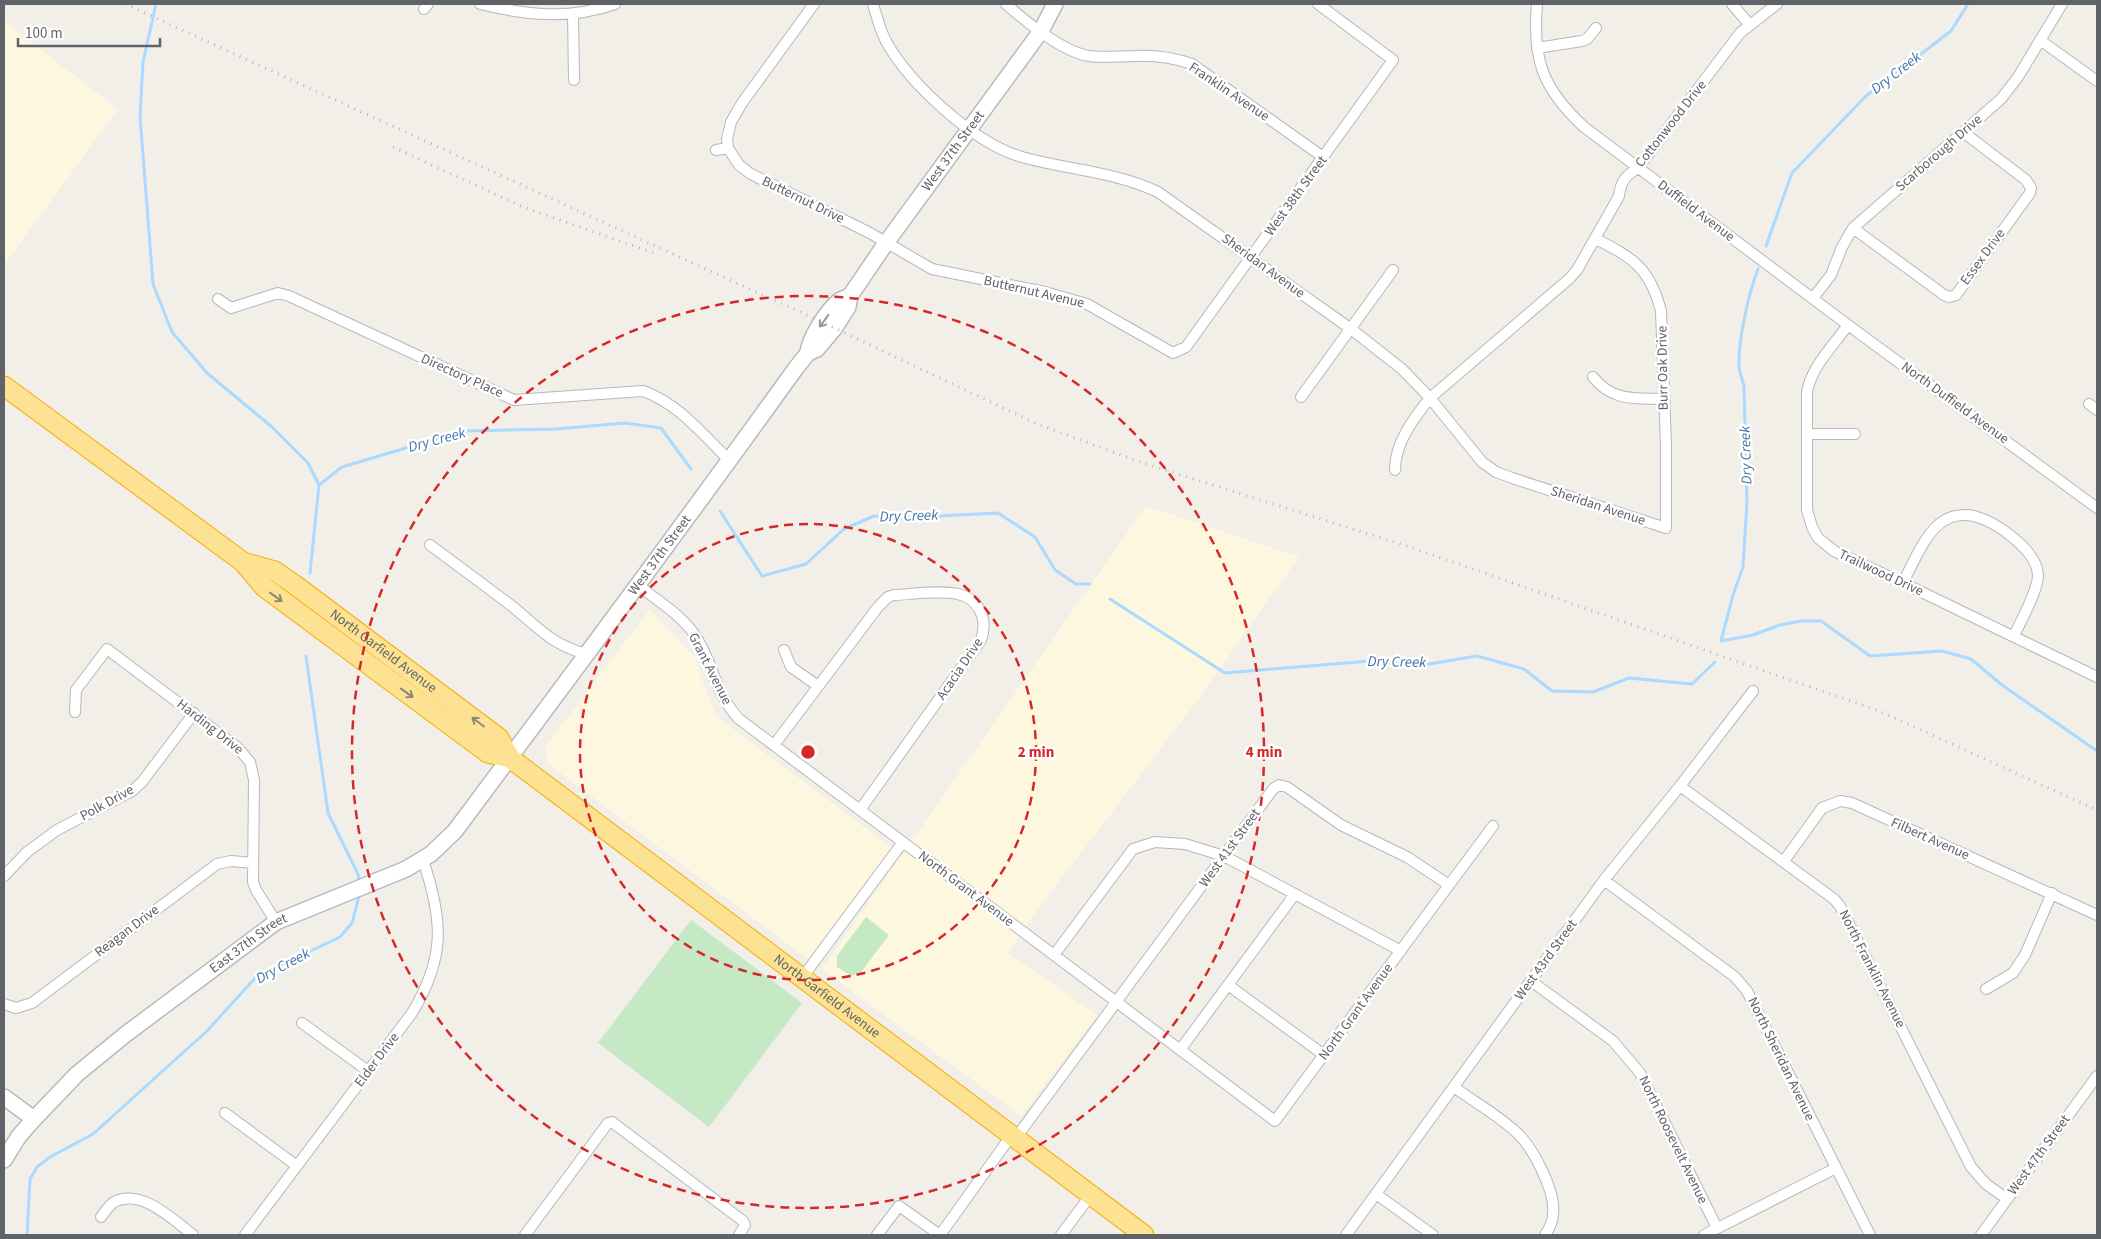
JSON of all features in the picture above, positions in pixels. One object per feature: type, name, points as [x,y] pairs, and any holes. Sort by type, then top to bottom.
[{"type":"highway","name":"North Garfield Avenue","points":[[4,386],[243,562],[276,571],[295,585],[499,738],[510,758],[1144,1235]]},
{"type":"street","points":[[480,4],[525,13],[573,14],[615,4]]},
{"type":"street","points":[[716,150],[728,148],[728,131],[736,112],[814,4]]},
{"type":"street","name":"Sheridan Avenue","points":[[873,4],[886,41],[901,66],[935,102],[1003,151],[1101,172],[1149,188],[1170,199],[1402,369],[1430,398],[1482,462],[1496,472],[1666,528]]},
{"type":"street","name":"Franklin Avenue","points":[[1006,4],[1063,48],[1089,56],[1159,56],[1192,64],[1323,158]]},
{"type":"street","name":"West 37th Street","points":[[510,758],[586,654],[639,586],[808,353],[809,344],[822,322],[839,301],[850,296],[886,243],[1041,31],[1055,4]]},
{"type":"street","name":"West 38th Street","points":[[1177,353],[1186,347],[1393,60],[1318,4]]},
{"type":"street","points":[[1537,4],[1537,48],[1582,41],[1587,39],[1596,28]]},
{"type":"street","points":[[1732,4],[1749,24]]},
{"type":"street","name":"Cottonwood Drive","points":[[1395,470],[1396,456],[1413,420],[1430,398],[1569,279],[1583,262],[1596,239],[1619,196],[1620,184],[1626,175],[1638,168],[1740,33],[1749,24],[1777,4]]},
{"type":"street","name":"Scarborough Drive","points":[[1813,298],[1831,275],[1842,246],[1853,228],[2001,99],[2018,76],[2062,4]]},
{"type":"street","points":[[573,14],[574,80]]},
{"type":"street","points":[[2040,40],[2097,81]]},
{"type":"street","name":"Duffield Avenue","points":[[1537,48],[1546,82],[1565,108],[1584,127],[1813,298]]},
{"type":"street","name":"Essex Drive","points":[[1853,228],[1948,298],[1956,296],[2030,193],[2031,188],[2026,180],[1963,132]]},
{"type":"street","name":"Butternut Drive","points":[[728,148],[739,165],[751,174],[870,233],[886,243]]},
{"type":"street","name":"Burr Oak Drive","points":[[1596,239],[1637,262],[1655,290],[1663,322],[1666,528]]},
{"type":"street","name":"Butternut Avenue","points":[[886,243],[932,269],[1052,294],[1087,304],[1169,352],[1177,353]]},
{"type":"street","points":[[1301,397],[1393,270]]},
{"type":"street","name":"Directory Place","points":[[218,299],[231,308],[278,293],[289,296],[514,400],[643,391],[671,404],[729,460]]},
{"type":"street","name":"North Duffield Avenue","points":[[1813,298],[2097,508]]},
{"type":"street","name":"Trailwood Drive","points":[[1848,325],[1808,382],[1807,510],[1812,527],[1818,538],[1834,551],[1903,582],[2097,677]]},
{"type":"street","points":[[1593,377],[1600,386],[1612,394],[1632,398],[1664,399]]},
{"type":"street","points":[[1807,434],[1855,434]]},
{"type":"street","points":[[1903,582],[1921,549],[1939,523],[1962,515],[1976,516],[1987,521],[2025,548],[2037,568],[2037,583],[2014,636]]},
{"type":"street","points":[[430,545],[513,608],[548,638],[570,650],[586,654]]},
{"type":"street","name":"Grant Avenue","points":[[639,586],[674,612],[692,632],[721,696],[739,719],[903,842]]},
{"type":"street","name":"Acacia Drive","points":[[774,745],[878,607],[888,597],[894,595],[954,594],[964,596],[972,602],[982,614],[983,634],[977,647],[860,810]]},
{"type":"street","name":"Harding Drive","points":[[75,712],[76,690],[107,649],[237,747],[250,762],[254,780],[252,874],[256,890],[276,922]]},
{"type":"street","points":[[784,650],[791,667],[818,686]]},
{"type":"street","name":"West 43rd Street","points":[[1346,1235],[1604,880],[1753,691]]},
{"type":"street","name":"Polk Drive","points":[[4,876],[27,852],[57,830],[128,794],[137,786],[194,714]]},
{"type":"street","name":"East 37th Street","points":[[4,1160],[19,1136],[77,1074],[126,1034],[276,922],[375,880],[406,869],[431,854],[456,831],[510,758]]},
{"type":"street","name":"West 41st Street","points":[[940,1235],[1116,1002],[1273,789],[1279,785],[1287,787],[1341,825],[1407,857],[1449,885]]},
{"type":"street","name":"North Franklin Avenue","points":[[1680,786],[1784,861],[1834,899],[1840,906],[1971,1166],[1980,1179],[2007,1200]]},
{"type":"street","name":"Filbert Avenue","points":[[1784,861],[1822,808],[1840,800],[1852,803],[2097,915]]},
{"type":"street","points":[[1401,951],[1493,826]]},
{"type":"street","points":[[802,978],[903,842]]},
{"type":"street","name":"North Grant Avenue","points":[[903,842],[1275,1121],[1401,951],[1224,856],[1185,844],[1155,842],[1133,849],[1054,955]]},
{"type":"street","name":"Elder Drive","points":[[245,1235],[412,1013],[426,988],[434,969],[438,919],[432,888],[423,860]]},
{"type":"street","name":"Reagan Drive","points":[[4,1004],[16,1008],[32,1003],[216,864],[231,861],[253,863]]},
{"type":"street","name":"North Sheridan Avenue","points":[[1604,880],[1742,984],[1751,997],[1870,1235]]},
{"type":"street","points":[[1986,989],[2013,973],[2025,955],[2052,893]]},
{"type":"street","points":[[1180,1050],[1295,894]]},
{"type":"street","name":"North Roosevelt Avenue","points":[[1531,981],[1613,1041],[1640,1073],[1717,1228]]},
{"type":"street","points":[[1228,985],[1324,1055]]},
{"type":"street","points":[[302,1023],[368,1071]]},
{"type":"street","name":"West 47th Street","points":[[1981,1235],[2097,1076]]},
{"type":"street","points":[[1454,1087],[1516,1131],[1526,1142],[1549,1187],[1553,1201],[1552,1220],[1545,1235]]},
{"type":"street","points":[[4,1097],[34,1119]]},
{"type":"street","points":[[225,1113],[297,1166]]},
{"type":"street","points":[[525,1235],[608,1123],[612,1122],[743,1221],[745,1225],[739,1235]]},
{"type":"street","points":[[1704,1235],[1836,1168]]},
{"type":"street","points":[[1376,1194],[1433,1235]]},
{"type":"street","points":[[1061,1235],[1090,1196]]},
{"type":"street","points":[[101,1217],[112,1203],[130,1199],[148,1203],[193,1235]]},
{"type":"street","points":[[877,1235],[898,1206],[940,1235]]},
{"type":"shaded area","points":[[4,21],[118,109],[4,265]]},
{"type":"shaded area","points":[[1146,506],[1299,557],[1197,701],[1028,922],[1008,953],[1097,1015],[1021,1116],[822,969]]},
{"type":"shaded area","points":[[650,609],[697,660],[701,678],[717,717],[892,848],[808,959],[547,763],[546,746]]},
{"type":"green space","points":[[866,917],[889,935],[861,972],[851,976],[837,967],[837,956]]},
{"type":"green space","points":[[691,920],[802,1003],[709,1127],[598,1043]]},
{"type":"waterway","points":[[156,4],[143,62],[140,116],[153,284],[172,332],[207,373],[272,427],[308,463],[319,485]]},
{"type":"waterway","name":"Dry Creek","points":[[1766,246],[1792,173],[1866,96],[1951,31],[1968,4]]},
{"type":"waterway","points":[[1758,269],[1744,318],[1739,357],[1739,368],[1744,387],[1747,502],[1743,567],[1733,595],[1721,641],[1753,635],[1780,625],[1801,621],[1821,621],[1870,656],[1942,651],[1971,659],[2002,685],[2097,751]]},
{"type":"waterway","name":"Dry Creek","points":[[310,573],[319,485],[342,467],[463,431],[556,429],[625,423],[661,428],[691,469]]},
{"type":"waterway","name":"Dry Creek","points":[[720,511],[762,576],[806,564],[844,529],[874,516],[898,518],[998,513],[1035,537],[1055,570],[1076,584],[1090,584]]},
{"type":"waterway","name":"Dry Creek","points":[[1110,599],[1225,673],[1370,661],[1423,665],[1477,656],[1524,669],[1552,691],[1593,692],[1629,678],[1692,684],[1715,662]]},
{"type":"waterway","name":"Dry Creek","points":[[306,656],[328,813],[358,874],[360,884]]},
{"type":"waterway","name":"Dry Creek","points":[[27,1235],[30,1179],[37,1167],[50,1157],[93,1134],[207,1031],[256,977],[340,937],[352,923],[360,892]]},
{"type":"railway","points":[[125,4],[822,322],[1037,424],[1143,463],[1410,547],[1879,711],[2097,810]]},
{"type":"railway","points":[[393,147],[523,207],[654,253]]}]
